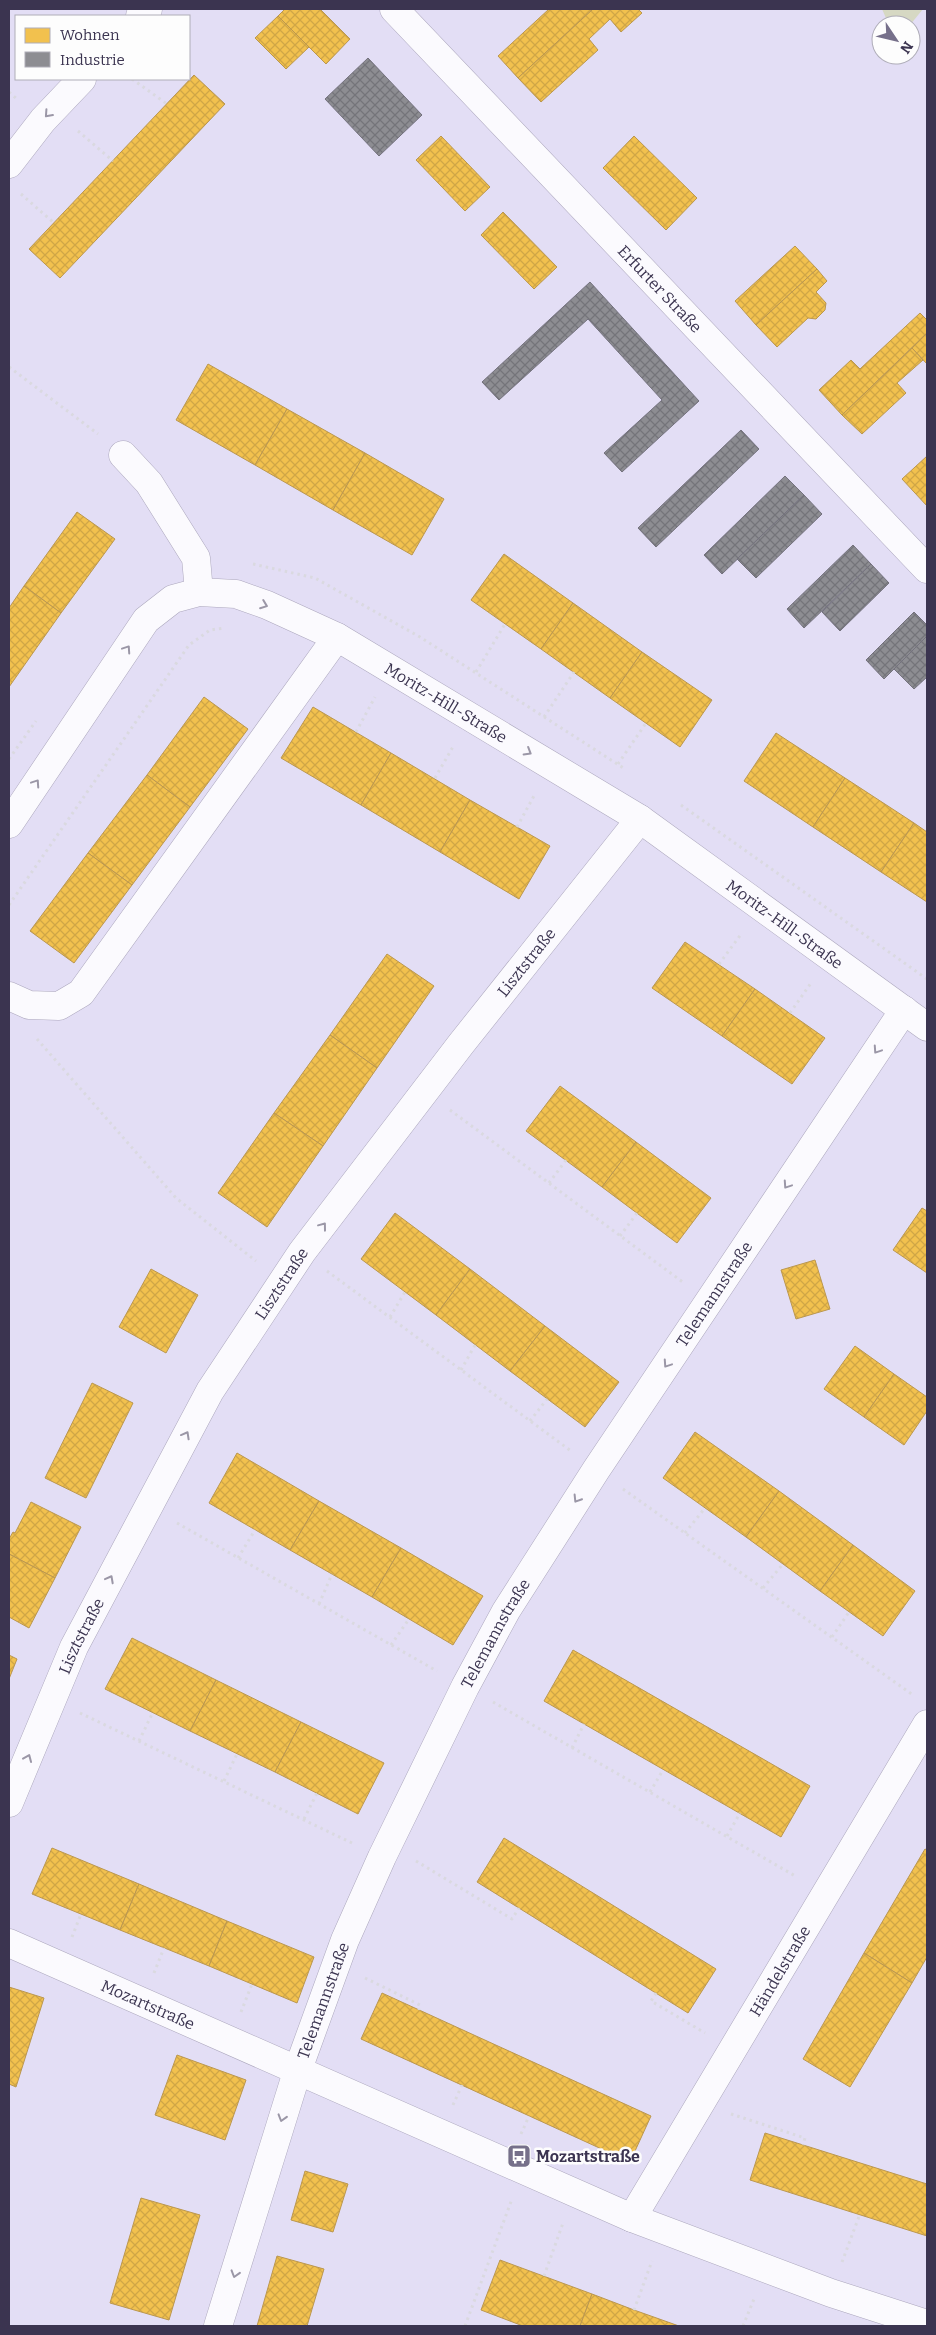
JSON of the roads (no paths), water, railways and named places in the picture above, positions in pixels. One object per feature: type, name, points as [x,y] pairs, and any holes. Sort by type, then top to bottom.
[{"type":"street","name":"Erfurter Straße","points":[[394,9],[927,569]]},
{"type":"street","points":[[9,164],[53,109],[81,80]]},
{"type":"street","points":[[123,455],[149,483],[196,558],[199,592]]},
{"type":"street","name":"Moritz-Hill-Straße","points":[[9,824],[146,620],[173,599],[199,592],[236,594],[267,605],[336,637],[640,820],[927,1027]]},
{"type":"street","points":[[10,996],[29,1005],[59,1006],[81,993],[336,637]]},
{"type":"street","name":"Lisztstraße","points":[[9,1803],[74,1647],[201,1408],[282,1282],[424,1092],[640,820]]},
{"type":"street","name":"Telemannstraße","points":[[218,2326],[296,2072],[336,1964],[384,1852],[457,1702],[506,1611],[596,1470],[904,1010]]},
{"type":"street","name":"Händelstraße","points":[[632,2218],[927,1724]]},
{"type":"street","name":"Mozartstraße","points":[[9,1944],[296,2072],[632,2218],[831,2294],[920,2324]]},
{"type":"place","name":"Mozartstraße","points":[[519,2156]]}]
